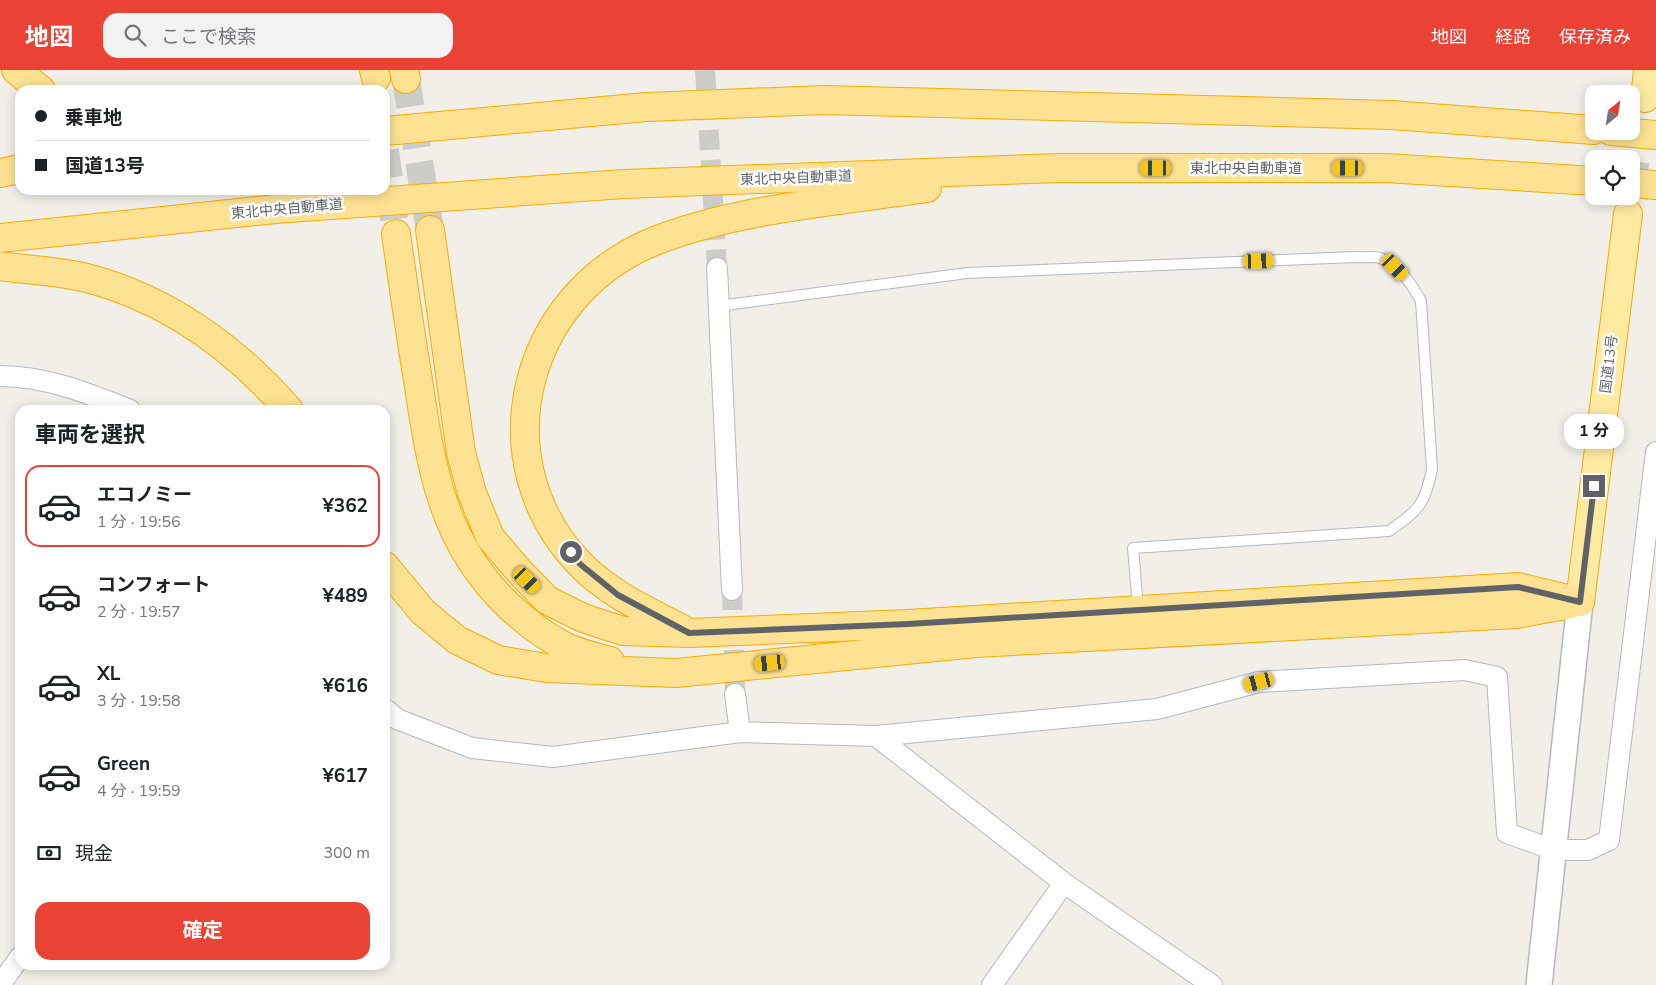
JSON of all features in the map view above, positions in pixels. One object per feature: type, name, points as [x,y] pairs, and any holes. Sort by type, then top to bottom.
[{"type":"highway","points":[[16,70],[35,85]]},
{"type":"highway","points":[[1644,98],[1648,70]]},
{"type":"highway","points":[[390,130],[646,107],[825,100],[1391,116],[1585,129]]},
{"type":"highway","points":[[1640,133],[1656,134]]},
{"type":"highway","points":[[689,633],[618,595],[580,564],[553,529],[534,494],[526,452],[523,422],[532,380],[546,338],[571,302],[606,267],[649,244],[690,228],[750,215],[1060,168]]},
{"type":"highway","name":"東北中央自動車道","points":[[0,238],[275,210],[624,184],[1060,168],[1386,168],[1585,180]]},
{"type":"highway","points":[[0,173],[15,170]]},
{"type":"highway","points":[[1640,183],[1656,184]]},
{"type":"highway","name":"国道13号","points":[[1580,602],[1628,214]]},
{"type":"highway","points":[[430,230],[461,453],[472,493],[490,537],[547,600],[583,618],[622,631],[689,633],[908,624],[1518,587],[1580,602]]},
{"type":"highway","points":[[396,234],[429,448],[438,489],[452,528],[475,569],[494,592],[525,621],[564,646],[610,661],[676,673]]},
{"type":"highway","points":[[0,266],[85,278],[129,291],[177,315],[220,344],[260,377],[285,405]]},
{"type":"highway","points":[[390,572],[430,618],[457,640],[498,660],[546,668],[676,673],[976,643],[1516,614],[1580,602]]},
{"type":"street","points":[[717,268],[732,590]]},
{"type":"street","points":[[0,376],[22,376],[76,389],[117,405]]},
{"type":"street","points":[[390,713],[397,719],[472,748],[553,757],[740,732],[876,736],[1157,709],[1259,682],[1465,670],[1497,677],[1507,834],[1554,850],[1588,850],[1609,840],[1656,452]]},
{"type":"street","points":[[1539,985],[1580,602]]},
{"type":"street","points":[[735,694],[740,732]]},
{"type":"street","points":[[876,736],[1064,883],[1212,985]]},
{"type":"street","points":[[992,985],[1064,883]]},
{"type":"street","points":[[0,985],[15,964]]},
{"type":"lane","points":[[719,306],[967,273],[1356,257],[1380,258],[1395,267],[1411,284],[1421,301],[1432,469],[1427,494],[1414,514],[1388,532],[1133,548],[1138,610]]},
{"type":"tunnel","points":[[705,70],[717,268]]},
{"type":"tunnel","points":[[406,79],[430,230]]},
{"type":"tunnel","points":[[1637,150],[1645,98]]},
{"type":"tunnel","points":[[390,188],[396,234]]},
{"type":"tunnel","points":[[732,590],[735,694]]},
{"type":"route","points":[[571,552],[580,564],[618,595],[689,633],[908,624],[1518,587],[1580,602],[1594,486]]}]
